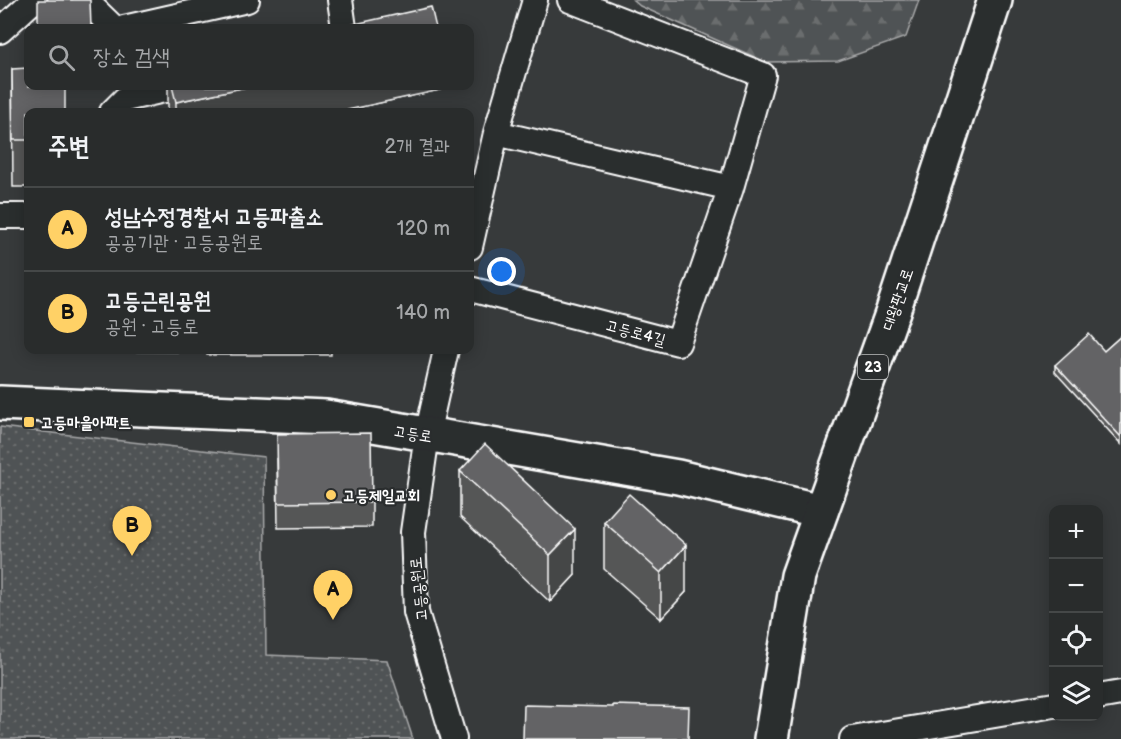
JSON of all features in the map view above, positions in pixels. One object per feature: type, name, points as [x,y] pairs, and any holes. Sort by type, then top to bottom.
[{"type":"street","points":[[0,31],[34,0]]},
{"type":"street","points":[[85,0],[110,24]]},
{"type":"street","points":[[142,24],[247,0]]},
{"type":"street","points":[[340,0],[343,24]]},
{"type":"street","points":[[474,229],[496,133],[536,0]]},
{"type":"street","name":"고등로4길","points":[[474,290],[678,343],[731,188],[763,75],[570,0]]},
{"type":"street","name":"대왕판교로","points":[[771,739],[798,576],[894,311],[995,0]]},
{"type":"street","points":[[120,99],[162,90]]},
{"type":"street","points":[[496,133],[731,188]]},
{"type":"street","points":[[0,216],[24,216]]},
{"type":"street","points":[[427,435],[445,354]]},
{"type":"street","name":"고등로","points":[[0,402],[326,417],[678,477],[821,511]]},
{"type":"street","name":"고등공원로","points":[[427,435],[413,532],[417,612],[454,739]]},
{"type":"street","points":[[1103,696],[1121,693]]},
{"type":"street","points":[[852,739],[1049,706]]},
{"type":"green space","points":[[633,0],[919,0],[906,37],[838,61],[766,62],[640,6]]},
{"type":"green space","points":[[0,427],[264,457],[266,655],[387,660],[413,739],[0,739]]},
{"type":"building","points":[[38,0],[90,0],[91,24],[38,24]]},
{"type":"building","points":[[431,7],[435,24],[355,24]]},
{"type":"building","points":[[24,68],[24,90],[65,90],[65,108],[24,108],[24,140],[13,140],[12,69]]},
{"type":"building","points":[[173,90],[232,90],[176,102]]},
{"type":"building","points":[[1089,334],[1104,351],[1121,336],[1121,437],[1055,365]]},
{"type":"building","points":[[371,433],[372,502],[278,503],[277,434]]},
{"type":"building","points":[[485,444],[575,529],[550,555],[460,471]]},
{"type":"building","points":[[629,494],[686,545],[661,573],[604,522]]},
{"type":"building","points":[[524,705],[689,707],[688,739],[523,739]]},
{"type":"place","name":"고등마을아파트","points":[[29,422]]},
{"type":"place","name":"고등제일교회","points":[[331,495]]},
{"type":"place","name":"고등근린공원","points":[[132,556]]},
{"type":"place","name":"성남수정경찰서 고등파출소","points":[[333,620]]}]
